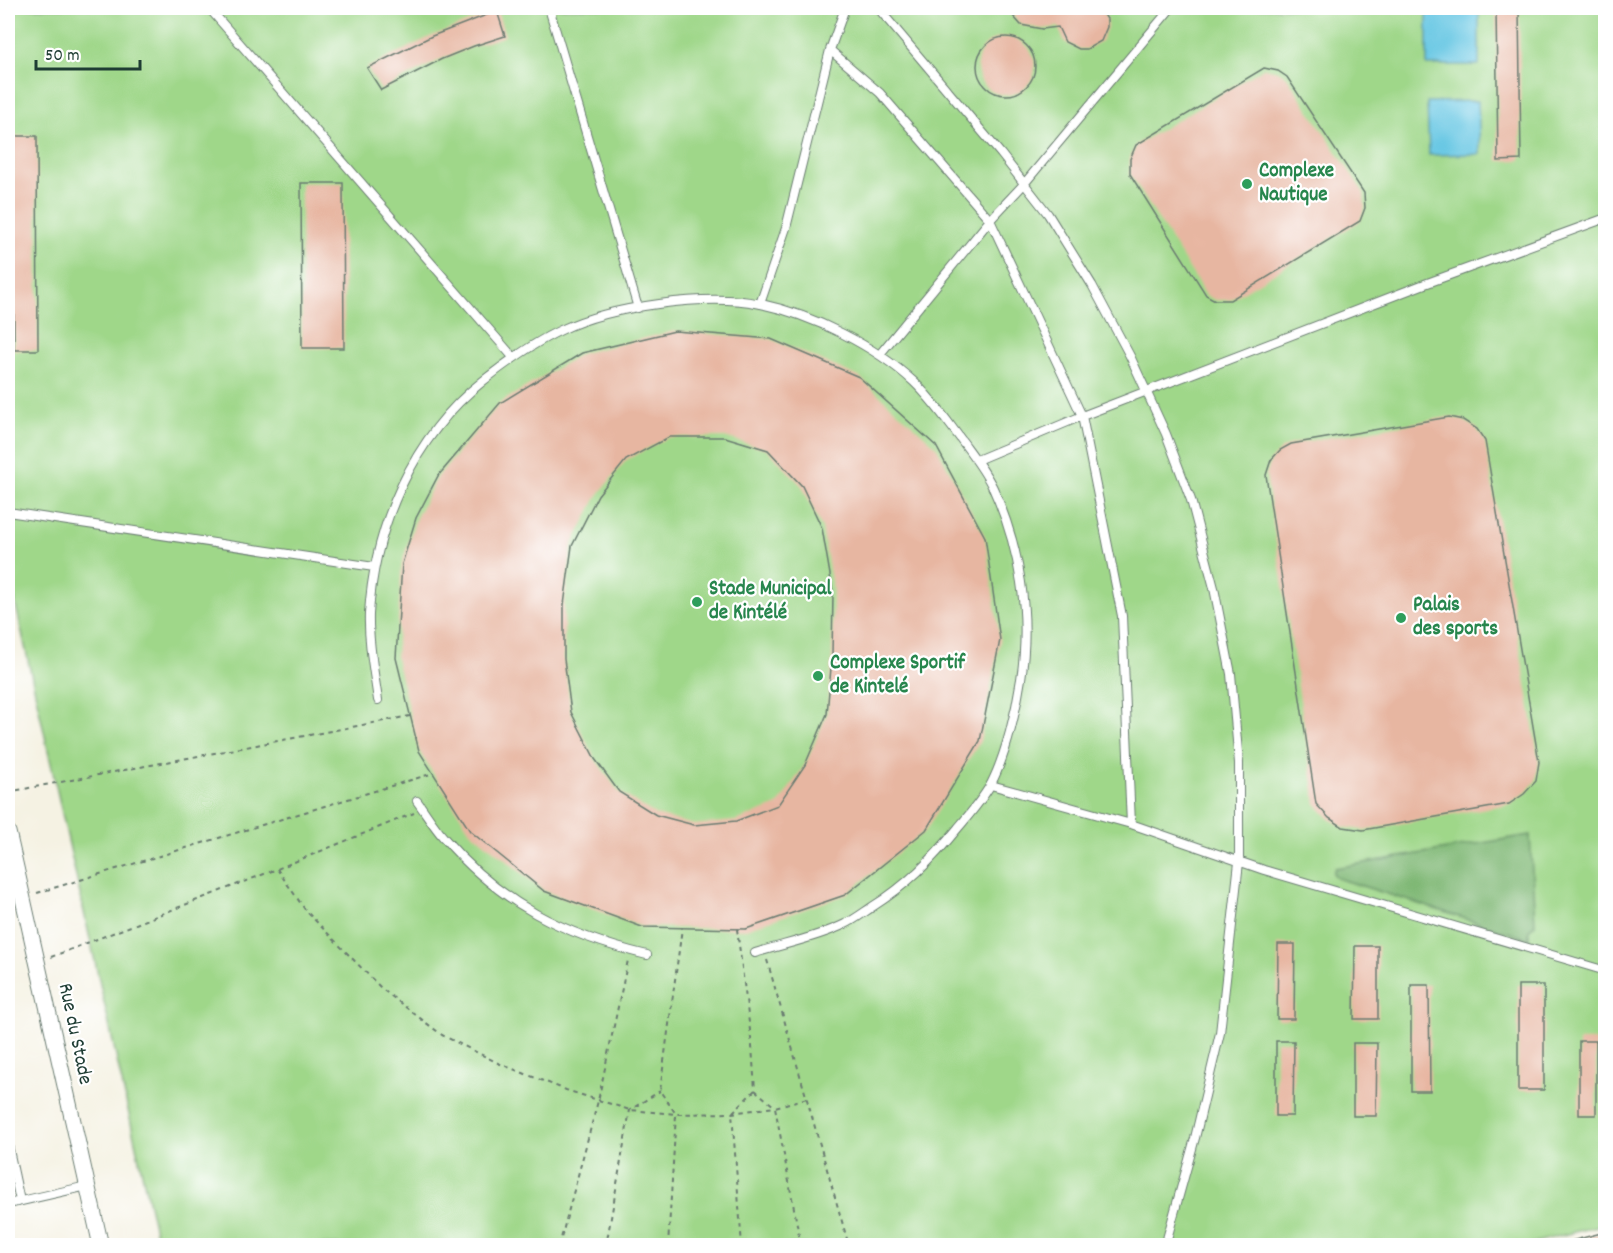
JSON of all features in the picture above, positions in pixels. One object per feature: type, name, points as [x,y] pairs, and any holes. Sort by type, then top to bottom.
[{"type":"street","name":"Rue du Stade","points":[[8,832],[101,1245]]},
{"type":"lane","points":[[209,8],[513,357]]},
{"type":"lane","points":[[549,8],[638,308]]},
{"type":"lane","points":[[760,304],[786,228],[830,50],[845,8]]},
{"type":"lane","points":[[878,8],[1048,214],[1092,285],[1130,356],[1166,435],[1191,500],[1214,588],[1229,664],[1239,763],[1239,862],[1220,1033],[1195,1138],[1165,1245]]},
{"type":"lane","points":[[880,354],[990,220],[1024,184],[1171,8]]},
{"type":"lane","points":[[830,50],[880,93],[990,220],[1082,416],[1122,616],[1131,824]]},
{"type":"lane","points":[[977,460],[1082,416],[1422,285],[1605,218]]},
{"type":"lane","points":[[378,700],[369,618],[374,567],[389,518],[406,475],[452,411],[472,390],[513,357],[562,329],[597,316],[687,301],[760,304],[804,317],[880,354],[913,381],[939,408],[977,460],[992,485],[1010,529],[1020,574],[1025,621],[1024,659],[1018,695],[1008,738],[991,784],[936,855],[901,888],[845,924],[760,951]]},
{"type":"lane","points":[[8,512],[374,567]]},
{"type":"lane","points":[[991,784],[1131,824],[1239,862],[1605,971]]},
{"type":"lane","points":[[417,801],[443,837],[499,892],[530,912],[586,939],[647,955]]},
{"type":"lane","points":[[8,1145],[20,1201]]},
{"type":"lane","points":[[8,1204],[87,1186]]},
{"type":"path","points":[[8,792],[410,716]]},
{"type":"path","points":[[22,897],[434,774]]},
{"type":"path","points":[[37,963],[423,809]]},
{"type":"path","points":[[277,869],[306,911],[382,989],[442,1035],[498,1064],[598,1101],[630,1110],[676,1114],[732,1113],[775,1107],[807,1098]]},
{"type":"path","points":[[668,1245],[676,1114],[660,1091],[682,928]]},
{"type":"path","points":[[737,929],[752,1046],[754,1090],[732,1113],[742,1245]]},
{"type":"path","points":[[559,1245],[598,1101],[630,951]]},
{"type":"path","points":[[760,951],[807,1098],[849,1245]]},
{"type":"path","points":[[754,1090],[775,1107],[801,1245]]},
{"type":"path","points":[[606,1245],[630,1110],[660,1091]]},
{"type":"green space","name":"Complexe Sportif de Kintelé","points":[[8,8],[1605,8],[1605,1224],[1522,1246],[158,1245],[8,570]]},
{"type":"green space","points":[[1530,835],[1535,924],[1529,930],[1529,939],[1337,878],[1333,873],[1335,868]]},
{"type":"water","points":[[1427,8],[1479,8],[1479,65],[1427,65]]},
{"type":"water","points":[[1478,101],[1480,154],[1429,155],[1427,102]]},
{"type":"building","points":[[1006,8],[1100,8],[1107,19],[1107,27],[1101,41],[1087,49],[1079,49],[1065,42],[1058,27],[1042,29],[1021,25]]},
{"type":"building","points":[[1496,8],[1519,8],[1521,160],[1498,161]]},
{"type":"building","points":[[497,11],[505,36],[442,59],[381,90],[367,68],[432,36]]},
{"type":"building","points":[[1006,37],[1022,42],[1030,50],[1035,66],[1030,82],[1022,90],[1006,95],[990,90],[982,82],[977,66],[982,50],[990,42]]},
{"type":"building","name":"Complexe Nautique","points":[[1264,68],[1278,71],[1287,77],[1364,193],[1365,208],[1360,221],[1230,300],[1215,300],[1206,295],[1130,174],[1130,159],[1136,145]]},
{"type":"building","points":[[13,136],[37,136],[38,350],[14,350]]},
{"type":"building","points":[[301,183],[343,183],[344,348],[302,348]]},
{"type":"building","name":"Stade Municipal de Kintélé","points":[[675,331],[771,339],[859,377],[936,446],[985,537],[1000,640],[980,741],[926,830],[845,895],[746,929],[642,927],[544,891],[470,831],[419,751],[396,658],[402,564],[416,518],[438,476],[500,403],[582,353]],"holes":[[[669,437],[725,437],[768,450],[802,486],[822,528],[833,592],[832,656],[827,714],[805,765],[778,805],[736,821],[694,825],[656,815],[619,792],[595,759],[571,712],[564,659],[564,605],[572,546],[598,495],[626,460]]]},
{"type":"building","name":"Palais des sports","points":[[1449,417],[1463,420],[1477,429],[1485,441],[1539,762],[1536,781],[1524,794],[1509,804],[1363,830],[1343,827],[1329,818],[1316,804],[1266,475],[1271,460],[1280,450],[1291,444]]},
{"type":"building","points":[[1278,944],[1295,944],[1294,1019],[1277,1019]]},
{"type":"building","points":[[1355,946],[1378,946],[1378,1019],[1354,1019]]},
{"type":"building","points":[[1411,985],[1429,985],[1430,1091],[1411,1091]]},
{"type":"building","points":[[1518,985],[1544,985],[1544,1090],[1518,1090]]},
{"type":"building","points":[[1276,1041],[1294,1041],[1293,1116],[1276,1116]]},
{"type":"building","points":[[1579,1041],[1596,1041],[1596,1115],[1579,1115]]},
{"type":"building","points":[[1353,1043],[1377,1043],[1376,1116],[1353,1116]]},
{"type":"building","points":[[1605,1232],[1605,1245],[1567,1245],[1567,1242]]},
{"type":"place","name":"Complexe Nautique","points":[[1247,184]]},
{"type":"place","name":"Stade Municipal de Kintélé","points":[[697,602]]},
{"type":"place","name":"Palais des sports","points":[[1401,618]]},
{"type":"place","name":"Complexe Sportif de Kintelé","points":[[818,676]]}]
